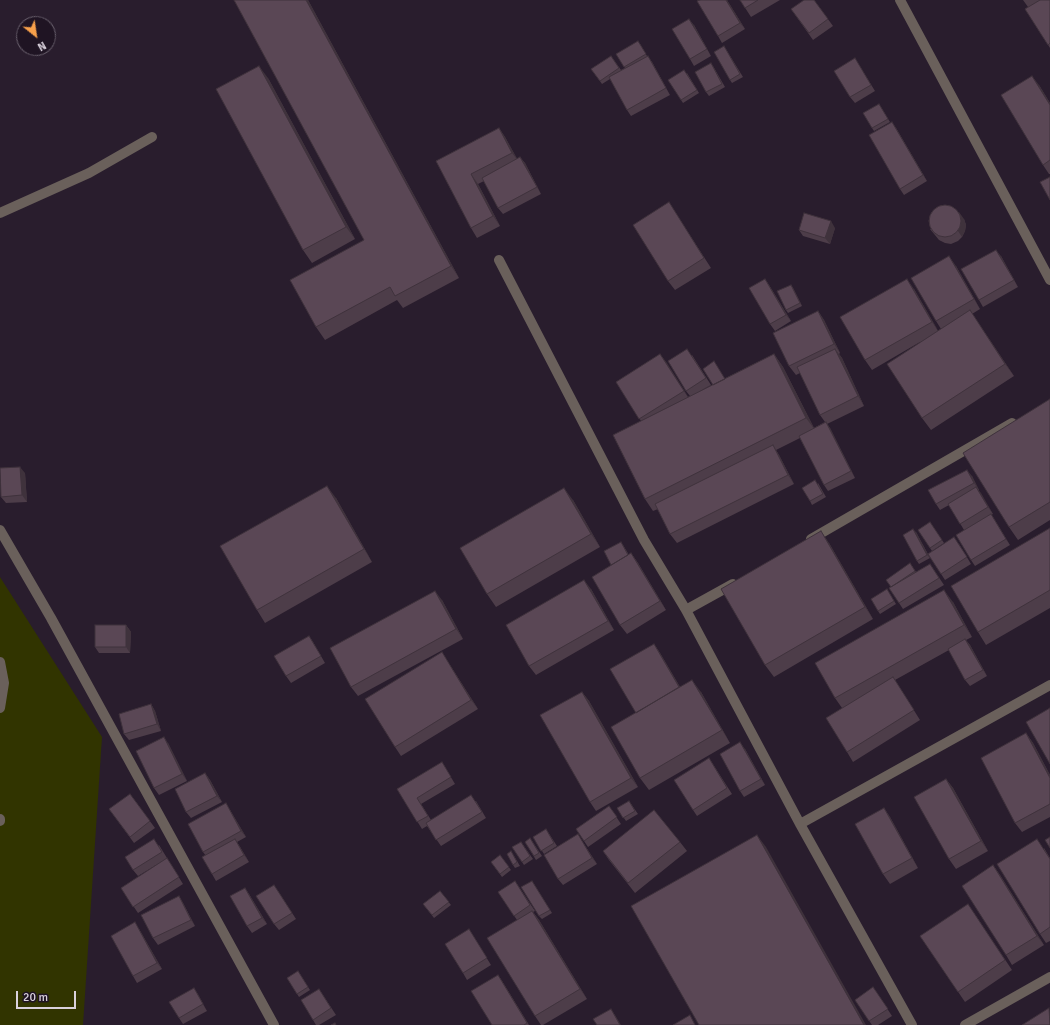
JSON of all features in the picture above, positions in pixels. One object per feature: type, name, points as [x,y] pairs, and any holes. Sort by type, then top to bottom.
[{"type":"street","points":[[900,0],[1050,280]]},
{"type":"street","points":[[0,213],[88,173],[152,137]]},
{"type":"street","points":[[499,260],[644,540],[686,610],[800,824],[912,1025]]},
{"type":"street","points":[[803,543],[1022,417]]},
{"type":"street","points":[[0,530],[51,618],[274,1025]]},
{"type":"street","points":[[686,610],[741,579]]},
{"type":"street","points":[[0,662],[4,683],[0,708]]},
{"type":"street","points":[[800,824],[1050,685]]},
{"type":"street","points":[[965,1025],[1050,977]]},
{"type":"shaded area","points":[[0,577],[102,737],[83,1025],[0,1025]]},
{"type":"building","points":[[234,0],[306,0],[451,266],[395,296],[390,287],[316,327],[290,280],[364,240]]},
{"type":"building","points":[[726,0],[740,23],[718,36],[697,1]]},
{"type":"building","points":[[740,0],[758,0],[745,8]]},
{"type":"building","points":[[804,0],[814,0],[828,19],[809,33],[791,9]]},
{"type":"building","points":[[1040,0],[1050,0],[1050,43],[1048,45],[1025,9]]},
{"type":"building","points":[[689,19],[707,49],[690,59],[672,29]]},
{"type":"building","points":[[638,41],[646,54],[624,67],[616,54]]},
{"type":"building","points":[[724,46],[740,74],[730,80],[714,52]]},
{"type":"building","points":[[611,56],[619,68],[600,81],[591,69]]},
{"type":"building","points":[[648,56],[666,88],[627,110],[609,77]]},
{"type":"building","points":[[855,58],[871,85],[850,97],[834,71]]},
{"type":"building","points":[[711,63],[722,84],[706,92],[695,72]]},
{"type":"building","points":[[259,66],[346,227],[303,250],[216,89]]},
{"type":"building","points":[[684,70],[697,90],[681,100],[668,80]]},
{"type":"building","points":[[1032,76],[1050,105],[1050,160],[1043,165],[1001,95]]},
{"type":"building","points":[[879,104],[888,119],[872,128],[863,113]]},
{"type":"building","points":[[892,122],[923,175],[900,189],[869,135]]},
{"type":"building","points":[[499,128],[512,153],[471,174],[493,216],[471,228],[436,161]]},
{"type":"building","points":[[520,157],[537,187],[498,208],[482,178]]},
{"type":"building","points":[[1050,177],[1050,200],[1040,182]]},
{"type":"building","points":[[669,202],[704,258],[668,281],[633,225]]},
{"type":"building","points":[[942,205],[948,205],[957,209],[961,221],[957,233],[948,237],[942,237],[933,233],[929,224],[929,218],[933,209]]},
{"type":"building","points":[[804,213],[831,221],[825,238],[799,230]]},
{"type":"building","points":[[996,250],[1014,280],[979,300],[961,269]]},
{"type":"building","points":[[949,256],[974,299],[936,321],[911,278]]},
{"type":"building","points":[[765,279],[786,315],[770,324],[749,288]]},
{"type":"building","points":[[907,279],[932,322],[865,360],[840,317]]},
{"type":"building","points":[[791,285],[800,303],[786,310],[777,291]]},
{"type":"building","points":[[970,310],[1005,364],[922,418],[887,364]]},
{"type":"building","points":[[818,311],[834,344],[789,366],[773,333]]},
{"type":"building","points":[[687,349],[706,378],[686,391],[668,361]]},
{"type":"building","points":[[835,349],[858,396],[820,415],[797,367]]},
{"type":"building","points":[[660,354],[684,391],[639,419],[616,382]]},
{"type":"building","points":[[774,354],[806,418],[645,499],[613,435]]},
{"type":"building","points":[[714,361],[725,379],[713,385],[703,369]]},
{"type":"building","points":[[1050,399],[1050,502],[1009,527],[963,453]]},
{"type":"building","points":[[826,422],[851,471],[824,485],[799,436]]},
{"type":"building","points":[[773,445],[788,475],[670,534],[655,504]]},
{"type":"building","points":[[20,467],[22,495],[1,497],[0,468]]},
{"type":"building","points":[[967,470],[974,483],[936,504],[928,490]]},
{"type":"building","points":[[815,480],[823,494],[810,501],[802,488]]},
{"type":"building","points":[[327,486],[364,549],[257,610],[220,546]]},
{"type":"building","points":[[976,487],[988,507],[960,524],[948,504]]},
{"type":"building","points":[[564,488],[591,534],[487,594],[460,548]]},
{"type":"building","points":[[991,514],[1006,539],[971,560],[956,535]]},
{"type":"building","points":[[930,522],[942,540],[930,548],[918,530]]},
{"type":"building","points":[[1050,528],[1050,590],[978,632],[951,586]]},
{"type":"building","points":[[913,529],[927,555],[917,561],[903,535]]},
{"type":"building","points":[[821,531],[865,607],[765,665],[721,589]]},
{"type":"building","points":[[954,537],[967,557],[941,574],[928,554]]},
{"type":"building","points":[[621,542],[628,555],[611,565],[604,551]]},
{"type":"building","points":[[631,553],[660,601],[620,625],[592,577]]},
{"type":"building","points":[[910,563],[915,571],[891,587],[886,580]]},
{"type":"building","points":[[930,564],[939,578],[899,603],[889,588]]},
{"type":"building","points":[[584,580],[608,621],[529,666],[506,625]]},
{"type":"building","points":[[887,589],[894,601],[878,611],[871,599]]},
{"type":"building","points":[[944,590],[964,625],[835,698],[815,663]]},
{"type":"building","points":[[435,591],[456,629],[351,687],[330,648]]},
{"type":"building","points":[[95,625],[126,625],[126,647],[95,647]]},
{"type":"building","points":[[309,636],[321,656],[286,676],[274,656]]},
{"type":"building","points":[[965,639],[983,670],[965,680],[948,649]]},
{"type":"building","points":[[654,644],[679,687],[636,713],[610,669]]},
{"type":"building","points":[[442,652],[471,700],[395,747],[365,699]]},
{"type":"building","points":[[893,677],[914,710],[847,752],[826,718]]},
{"type":"building","points":[[692,680],[722,730],[640,778],[611,727]]},
{"type":"building","points":[[582,692],[631,778],[590,802],[540,715]]},
{"type":"building","points":[[151,704],[157,724],[124,734],[119,714]]},
{"type":"building","points":[[1050,708],[1050,764],[1026,722]]},
{"type":"building","points":[[1026,733],[1050,778],[1050,804],[1015,823],[981,758]]},
{"type":"building","points":[[164,737],[182,774],[154,788],[136,751]]},
{"type":"building","points":[[740,742],[761,779],[740,791],[720,754]]},
{"type":"building","points":[[709,758],[727,788],[693,810],[674,780]]},
{"type":"building","points":[[442,762],[451,777],[417,798],[428,816],[417,822],[397,789]]},
{"type":"building","points":[[205,773],[217,796],[186,812],[175,789]]},
{"type":"building","points":[[946,779],[981,841],[949,859],[914,797]]},
{"type":"building","points":[[130,794],[150,821],[130,837],[109,809]]},
{"type":"building","points":[[471,795],[482,812],[436,840],[426,823]]},
{"type":"building","points":[[629,801],[635,811],[623,818],[617,808]]},
{"type":"building","points":[[226,803],[241,831],[203,852],[188,824]]},
{"type":"building","points":[[609,806],[617,817],[584,841],[576,829]]},
{"type":"building","points":[[884,808],[912,858],[883,874],[855,824]]},
{"type":"building","points":[[654,810],[680,842],[628,883],[603,851]]},
{"type":"building","points":[[546,829],[554,843],[541,851],[533,837]]},
{"type":"building","points":[[578,834],[592,858],[558,879],[544,855]]},
{"type":"building","points":[[757,835],[864,1025],[699,1025],[631,906]]},
{"type":"building","points":[[1050,837],[1050,848],[1045,840]]},
{"type":"building","points":[[530,838],[539,853],[534,856],[525,842]]},
{"type":"building","points":[[154,839],[162,852],[133,870],[125,857]]},
{"type":"building","points":[[235,839],[244,855],[212,874],[202,857]]},
{"type":"building","points":[[1037,839],[1050,859],[1050,927],[1040,934],[997,864]]},
{"type":"building","points":[[521,842],[530,856],[522,862],[512,847]]},
{"type":"building","points":[[511,851],[517,862],[513,865],[507,854]]},
{"type":"building","points":[[500,855],[509,867],[500,874],[491,862]]},
{"type":"building","points":[[167,858],[179,877],[133,907],[121,888]]},
{"type":"building","points":[[993,865],[1037,936],[1006,955],[962,886]]},
{"type":"building","points":[[515,881],[530,905],[514,916],[498,892]]},
{"type":"building","points":[[532,881],[550,910],[539,916],[521,887]]},
{"type":"building","points":[[274,885],[292,913],[274,924],[256,896]]},
{"type":"building","points":[[245,888],[262,918],[247,926],[230,896]]},
{"type":"building","points":[[440,891],[449,902],[432,915],[423,904]]},
{"type":"building","points":[[179,896],[191,920],[153,938],[141,915]]},
{"type":"building","points":[[968,904],[1005,960],[958,992],[920,936]]},
{"type":"building","points":[[532,911],[580,989],[535,1016],[487,938]]},
{"type":"building","points":[[135,922],[157,963],[133,976],[111,936]]},
{"type":"building","points":[[469,929],[487,958],[463,973],[445,944]]},
{"type":"building","points":[[298,971],[308,987],[297,994],[287,978]]},
{"type":"building","points":[[498,975],[527,1023],[524,1025],[492,1025],[471,991]]},
{"type":"building","points":[[873,987],[888,1009],[869,1021],[855,1000]]},
{"type":"building","points":[[194,988],[203,1004],[179,1018],[169,1002]]},
{"type":"building","points":[[319,989],[331,1008],[313,1020],[301,1000]]},
{"type":"building","points":[[1049,1008],[1050,1025],[1022,1025]]},
{"type":"building","points":[[611,1009],[620,1025],[597,1025],[593,1019]]},
{"type":"building","points":[[690,1015],[695,1025],[673,1025]]}]
